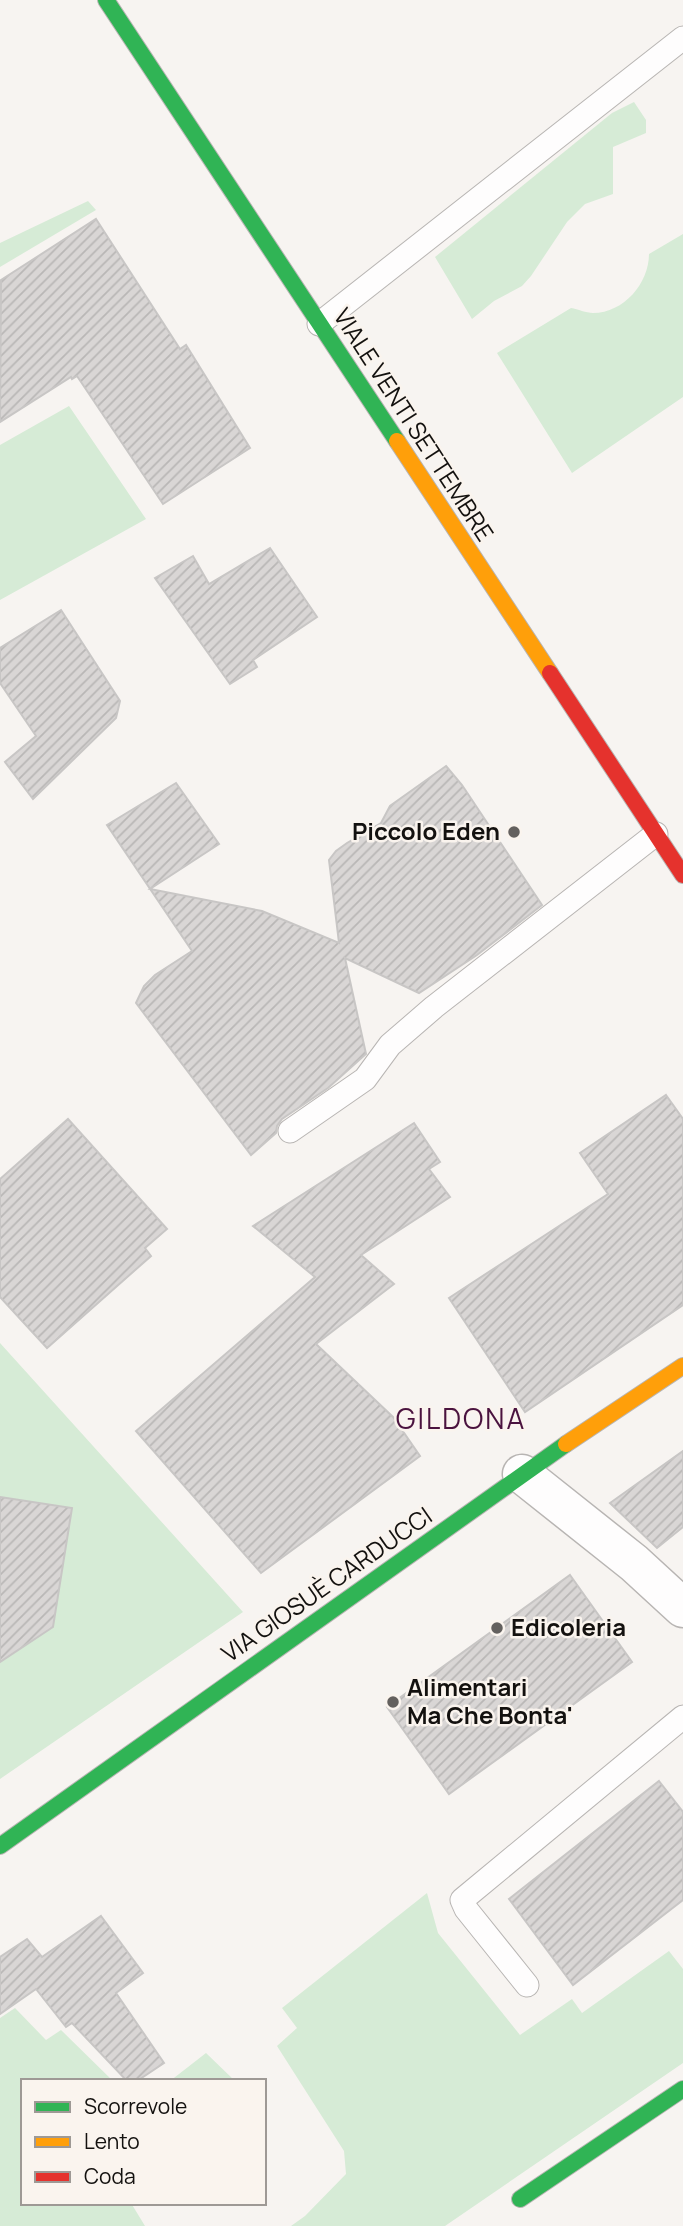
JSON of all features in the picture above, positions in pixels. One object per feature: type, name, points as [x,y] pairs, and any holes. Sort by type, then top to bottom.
[{"type":"main road","name":"VIALE VENTI SETTEMBRE","points":[[106,0],[683,875]]},
{"type":"main road","name":"VIA GIOSUÈ CARDUCCI","points":[[0,1846],[522,1474],[683,1366]]},
{"type":"main road","points":[[520,2199],[683,2089]]},
{"type":"street","points":[[522,1474],[634,1563],[683,1608]]},
{"type":"lane","points":[[319,324],[683,38]]},
{"type":"lane","points":[[290,1131],[365,1079],[390,1045],[434,1007],[656,834]]},
{"type":"lane","points":[[527,1985],[461,1900],[683,1717]]},
{"type":"green space","points":[[634,102],[646,120],[646,133],[613,147],[613,194],[585,204],[567,222],[522,286],[494,301],[472,319],[435,257],[612,113]]},
{"type":"green space","points":[[88,201],[96,210],[0,267],[0,243]]},
{"type":"green space","points":[[683,234],[683,397],[572,473],[497,353],[571,308],[593,313],[615,308],[633,294],[639,285],[645,275],[649,254]]},
{"type":"green space","points":[[69,406],[146,519],[0,600],[0,445]]},
{"type":"green space","points":[[0,1343],[243,1612],[0,1779]]},
{"type":"green space","points":[[427,1893],[438,1933],[520,2035],[572,1999],[582,2013],[669,1951],[683,1969],[683,2063],[445,2226],[291,2226],[305,2216],[346,2174],[344,2151],[277,2046],[297,2028],[282,2008]]},
{"type":"green space","points":[[15,2008],[46,2040],[61,2030],[111,2079],[21,2079],[21,2205],[132,2205],[145,2226],[0,2226],[0,2018]]},
{"type":"green space","points":[[206,2053],[233,2079],[173,2079]]},
{"type":"building","points":[[96,219],[180,349],[186,345],[250,448],[163,504],[77,376],[72,379],[71,377],[0,422],[1,280]]},
{"type":"building","points":[[270,548],[317,617],[253,660],[257,667],[230,684],[155,578],[193,556],[209,584]]},
{"type":"building","points":[[61,610],[120,701],[116,718],[33,799],[5,762],[36,736],[0,683],[0,648]]},
{"type":"building","points":[[446,766],[462,785],[542,905],[477,955],[419,993],[345,958],[366,1054],[328,1088],[282,1119],[276,1133],[251,1155],[136,1003],[144,986],[155,975],[192,951],[150,889],[262,911],[339,943],[329,860],[347,843],[381,823],[390,806]]},
{"type":"building","points":[[176,783],[219,844],[150,889],[107,825]]},
{"type":"building","points":[[666,1095],[683,1119],[683,1305],[525,1412],[449,1298],[608,1194],[580,1153]]},
{"type":"building","points":[[68,1119],[167,1229],[145,1248],[151,1256],[47,1348],[0,1297],[0,1179]]},
{"type":"building","points":[[414,1123],[440,1162],[429,1169],[450,1197],[361,1255],[394,1284],[316,1344],[393,1417],[420,1456],[261,1573],[136,1431],[315,1277],[253,1226]]},
{"type":"building","points":[[683,1451],[683,1527],[657,1548],[610,1503]]},
{"type":"building","points":[[0,1497],[72,1508],[53,1627],[0,1662]]},
{"type":"building","points":[[570,1575],[632,1662],[449,1794],[387,1707]]},
{"type":"building","points":[[659,1781],[683,1812],[683,1900],[573,1985],[509,1899]]},
{"type":"building","points":[[101,1916],[143,1973],[116,1993],[164,2063],[140,2079],[125,2079],[72,2023],[66,2027],[36,1989],[0,2014],[0,1957],[27,1939],[42,1957]]},
{"type":"traffic: fast","points":[[106,0],[397,441]]},
{"type":"traffic: fast","points":[[0,1846],[566,1444]]},
{"type":"traffic: fast","points":[[520,2199],[683,2089]]},
{"type":"traffic: slow","points":[[397,441],[550,673]]},
{"type":"traffic: slow","points":[[566,1444],[683,1366]]},
{"type":"traffic: jam","points":[[550,673],[683,875]]},
{"type":"place","name":"Piccolo Eden","points":[[514,832]]},
{"type":"place","name":"Edicoleria","points":[[497,1628]]},
{"type":"place","name":"Alimentari Ma Che Bonta'","points":[[393,1702]]},
{"type":"district","name":"GILDONA","points":[[461,1419]]}]
